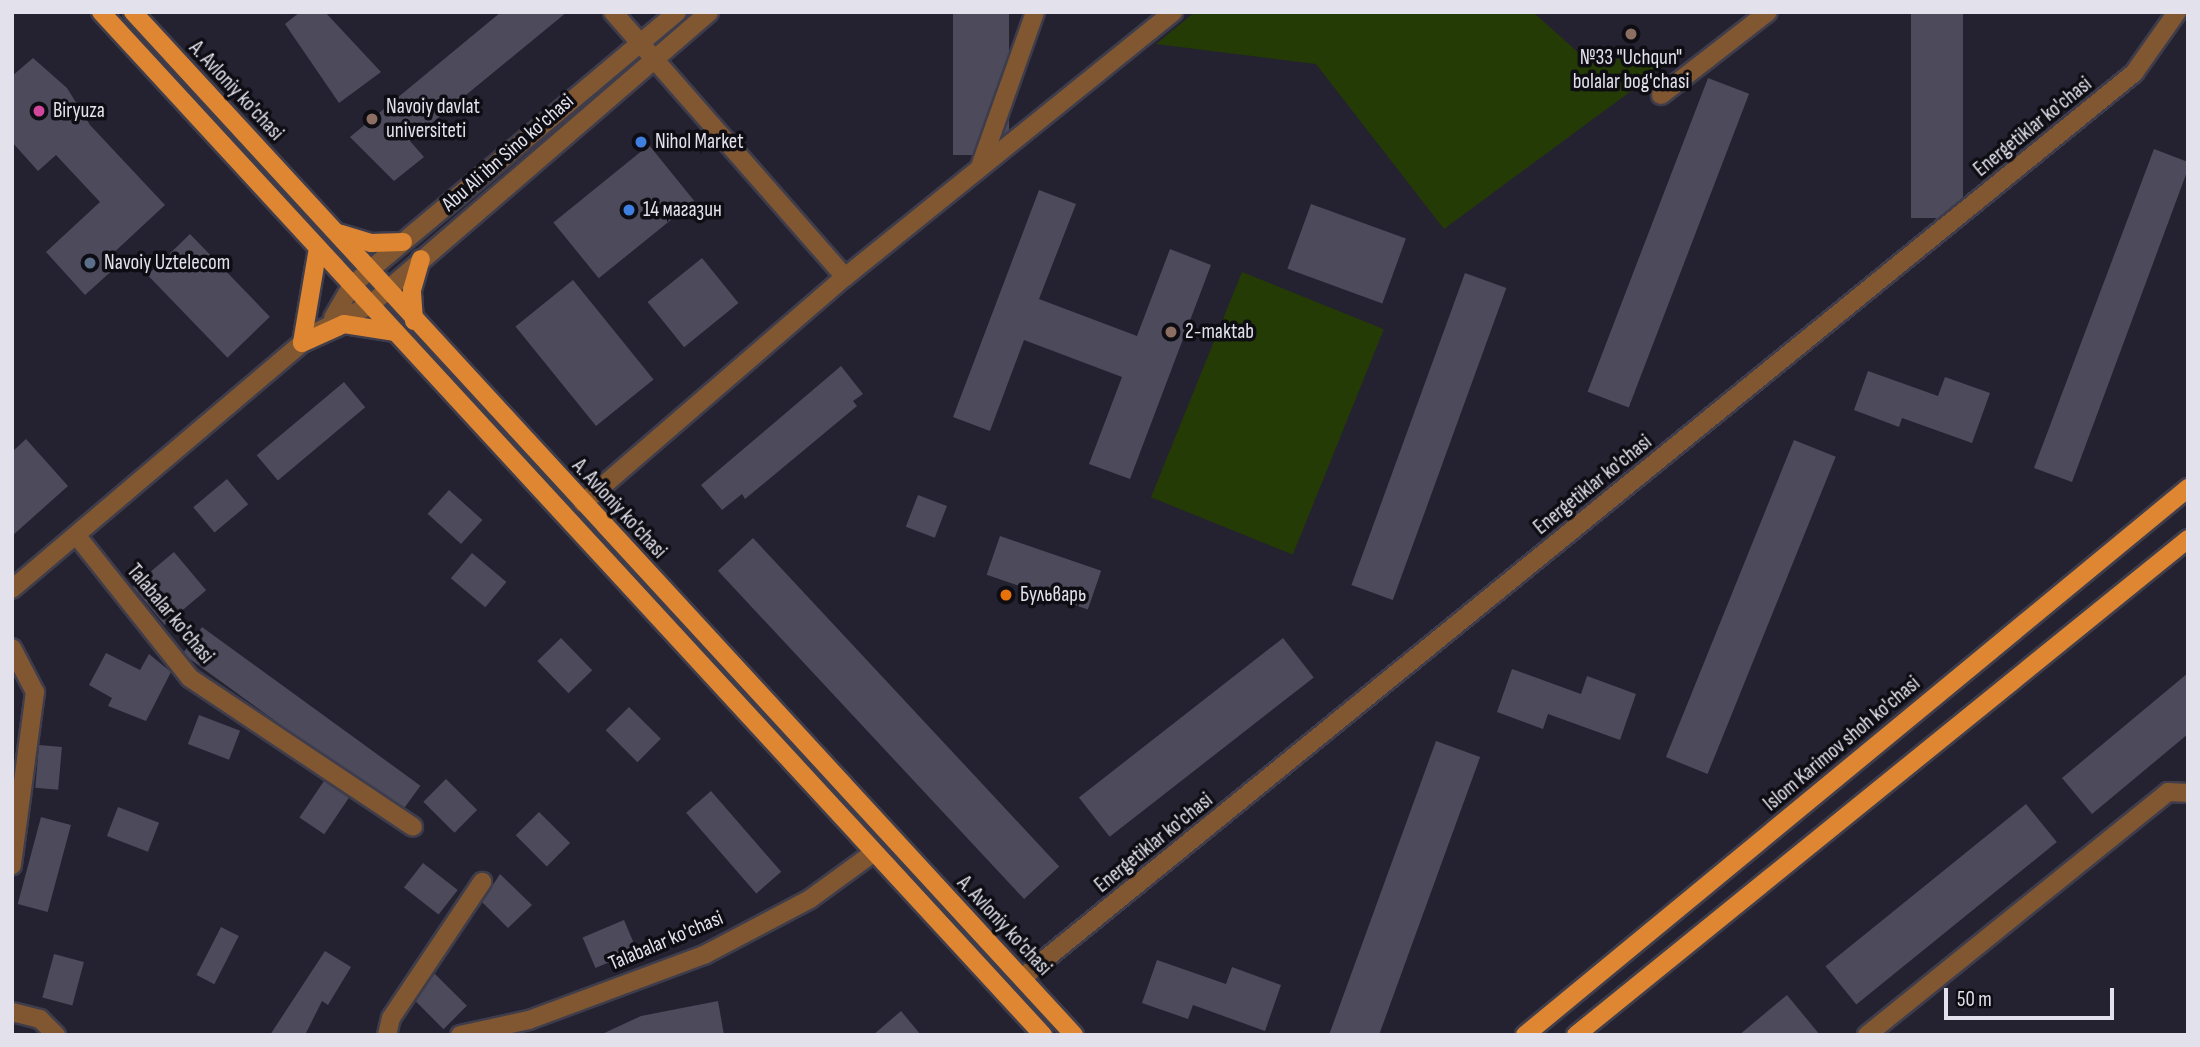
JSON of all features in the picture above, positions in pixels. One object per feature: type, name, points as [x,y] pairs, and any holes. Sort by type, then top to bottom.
[{"type":"main road","points":[[101,12],[1043,1035]]},
{"type":"main road","name":"A. Avloniy ko'chasi","points":[[133,12],[414,321],[1074,1035]]},
{"type":"main road","points":[[336,233],[371,243],[403,242]]},
{"type":"main road","points":[[302,343],[318,248]]},
{"type":"main road","points":[[414,321],[412,290],[421,259]]},
{"type":"main road","points":[[302,343],[344,324],[394,332]]},
{"type":"main road","name":"Islom Karimov shoh ko'chasi","points":[[1525,1035],[2188,488]]},
{"type":"main road","points":[[1576,1035],[2188,538]]},
{"type":"street","points":[[613,12],[845,277]]},
{"type":"street","name":"Abu Ali ibn Sino ko'chasi","points":[[333,318],[352,285],[677,12]]},
{"type":"street","name":"Abu Ali ibn Sino ko'chasi","points":[[12,589],[333,318],[370,304],[709,12]]},
{"type":"street","points":[[981,165],[1035,12]]},
{"type":"street","points":[[583,503],[845,277],[1173,12]]},
{"type":"street","points":[[1661,95],[1768,12]]},
{"type":"street","name":"Energetiklar ko'chasi","points":[[1022,978],[2134,73],[2177,12]]},
{"type":"street","name":"Talabalar ko'chasi","points":[[77,536],[190,678],[413,827]]},
{"type":"street","points":[[12,648],[34,692],[12,864]]},
{"type":"street","points":[[1867,1035],[2168,792],[2188,793]]},
{"type":"street","name":"Talabalar ko'chasi","points":[[460,1035],[529,1020],[704,955],[810,899],[873,853]]},
{"type":"street","points":[[387,1035],[391,1018],[482,882]]},
{"type":"street","points":[[12,1012],[40,1019],[56,1035]]},
{"type":"green space","points":[[1195,12],[1533,12],[1582,56],[1669,63],[1444,229],[1316,64],[1156,44]]},
{"type":"green space","points":[[1242,272],[1384,329],[1293,555],[1151,497]]},
{"type":"building","points":[[300,12],[325,12],[381,72],[339,103],[285,24]]},
{"type":"building","points":[[501,12],[567,12],[410,141],[424,157],[394,181],[350,137]]},
{"type":"building","points":[[953,12],[1009,12],[1009,155],[953,155]]},
{"type":"building","points":[[1911,12],[1963,12],[1963,218],[1911,218]]},
{"type":"building","points":[[33,58],[67,88],[90,125],[165,205],[108,258],[116,267],[85,295],[46,252],[100,202],[56,155],[38,171],[12,142],[12,76]]},
{"type":"building","points":[[1708,78],[1749,94],[1629,407],[1588,392]]},
{"type":"building","points":[[649,145],[694,201],[599,278],[553,222]]},
{"type":"building","points":[[2154,149],[2188,162],[2188,169],[2072,482],[2034,468]]},
{"type":"building","points":[[1039,190],[1076,204],[1039,299],[1137,336],[1170,249],[1211,265],[1130,479],[1089,464],[1122,377],[1024,340],[990,431],[953,417]]},
{"type":"building","points":[[1311,204],[1406,239],[1382,303],[1287,269]]},
{"type":"building","points":[[190,234],[270,317],[227,358],[148,275]]},
{"type":"building","points":[[702,258],[739,303],[684,347],[648,302]]},
{"type":"building","points":[[1465,273],[1506,288],[1393,600],[1351,585]]},
{"type":"building","points":[[573,280],[654,379],[596,426],[515,327]]},
{"type":"building","points":[[841,366],[863,394],[853,401],[857,406],[745,499],[742,494],[722,510],[701,485]]},
{"type":"building","points":[[1868,371],[1938,396],[1945,377],[1990,393],[1972,443],[1902,418],[1899,427],[1854,410]]},
{"type":"building","points":[[344,382],[365,407],[278,481],[257,455]]},
{"type":"building","points":[[26,439],[68,486],[12,536],[12,452]]},
{"type":"building","points":[[1794,440],[1836,457],[1708,774],[1666,757]]},
{"type":"building","points":[[227,479],[248,504],[215,533],[193,507]]},
{"type":"building","points":[[449,490],[482,520],[461,544],[428,514]]},
{"type":"building","points":[[918,495],[947,506],[935,538],[906,527]]},
{"type":"building","points":[[1000,536],[1101,571],[1088,610],[987,575]]},
{"type":"building","points":[[753,538],[1059,866],[1024,899],[718,571]]},
{"type":"building","points":[[174,552],[206,590],[165,625],[133,587]]},
{"type":"building","points":[[472,553],[506,582],[485,607],[451,578]]},
{"type":"building","points":[[202,627],[420,786],[401,812],[183,654]]},
{"type":"building","points":[[561,638],[592,670],[569,693],[537,661]]},
{"type":"building","points":[[1283,638],[1314,677],[1110,837],[1079,797]]},
{"type":"building","points":[[106,653],[140,670],[149,654],[171,672],[146,721],[108,706],[112,698],[89,685]]},
{"type":"building","points":[[1512,669],[1581,694],[1587,676],[1636,694],[1620,740],[1548,714],[1543,729],[1497,712]]},
{"type":"building","points":[[2188,673],[2188,734],[2092,814],[2062,778]]},
{"type":"building","points":[[629,707],[661,739],[637,762],[606,730]]},
{"type":"building","points":[[199,715],[240,731],[229,760],[188,744]]},
{"type":"building","points":[[1436,741],[1480,757],[1379,1035],[1329,1035]]},
{"type":"building","points":[[39,745],[62,747],[58,790],[35,788]]},
{"type":"building","points":[[446,779],[477,810],[454,833],[423,802]]},
{"type":"building","points":[[324,781],[349,798],[324,834],[299,817]]},
{"type":"building","points":[[711,791],[781,872],[756,893],[686,813]]},
{"type":"building","points":[[2026,804],[2057,842],[1856,1004],[1825,966]]},
{"type":"building","points":[[118,807],[159,823],[148,852],[107,836]]},
{"type":"building","points":[[539,812],[570,843],[547,866],[516,835]]},
{"type":"building","points":[[41,817],[71,825],[48,912],[18,904]]},
{"type":"building","points":[[423,863],[458,890],[439,915],[404,887]]},
{"type":"building","points":[[500,874],[532,905],[508,928],[482,902]]},
{"type":"building","points":[[624,920],[637,950],[595,968],[583,938]]},
{"type":"building","points":[[221,927],[239,936],[214,984],[196,975]]},
{"type":"building","points":[[325,951],[351,967],[328,1005],[322,1001],[305,1035],[270,1035]]},
{"type":"building","points":[[54,954],[84,962],[72,1005],[42,997]]},
{"type":"building","points":[[1157,960],[1226,984],[1232,967],[1281,985],[1265,1031],[1193,1005],[1188,1019],[1142,1003]]},
{"type":"building","points":[[435,974],[467,1006],[443,1029],[412,997]]},
{"type":"building","points":[[1787,995],[1820,1035],[1739,1035]]},
{"type":"building","points":[[718,1001],[724,1035],[600,1035],[641,1016]]},
{"type":"building","points":[[901,1011],[921,1035],[873,1035]]},
{"type":"place","name":"№33 \"Uchqun\" bolalar bog'chasi","points":[[1631,34]]},
{"type":"place","name":"Biryuza","points":[[39,111]]},
{"type":"place","name":"Navoiy davlat universiteti","points":[[372,119]]},
{"type":"place","name":"Nihol Market","points":[[641,142]]},
{"type":"place","name":"14 магазин","points":[[629,210]]},
{"type":"place","name":"Navoiy Uztelecom","points":[[90,263]]},
{"type":"place","name":"2-maktab","points":[[1171,332]]},
{"type":"place","name":"Бульварь","points":[[1006,595]]}]
